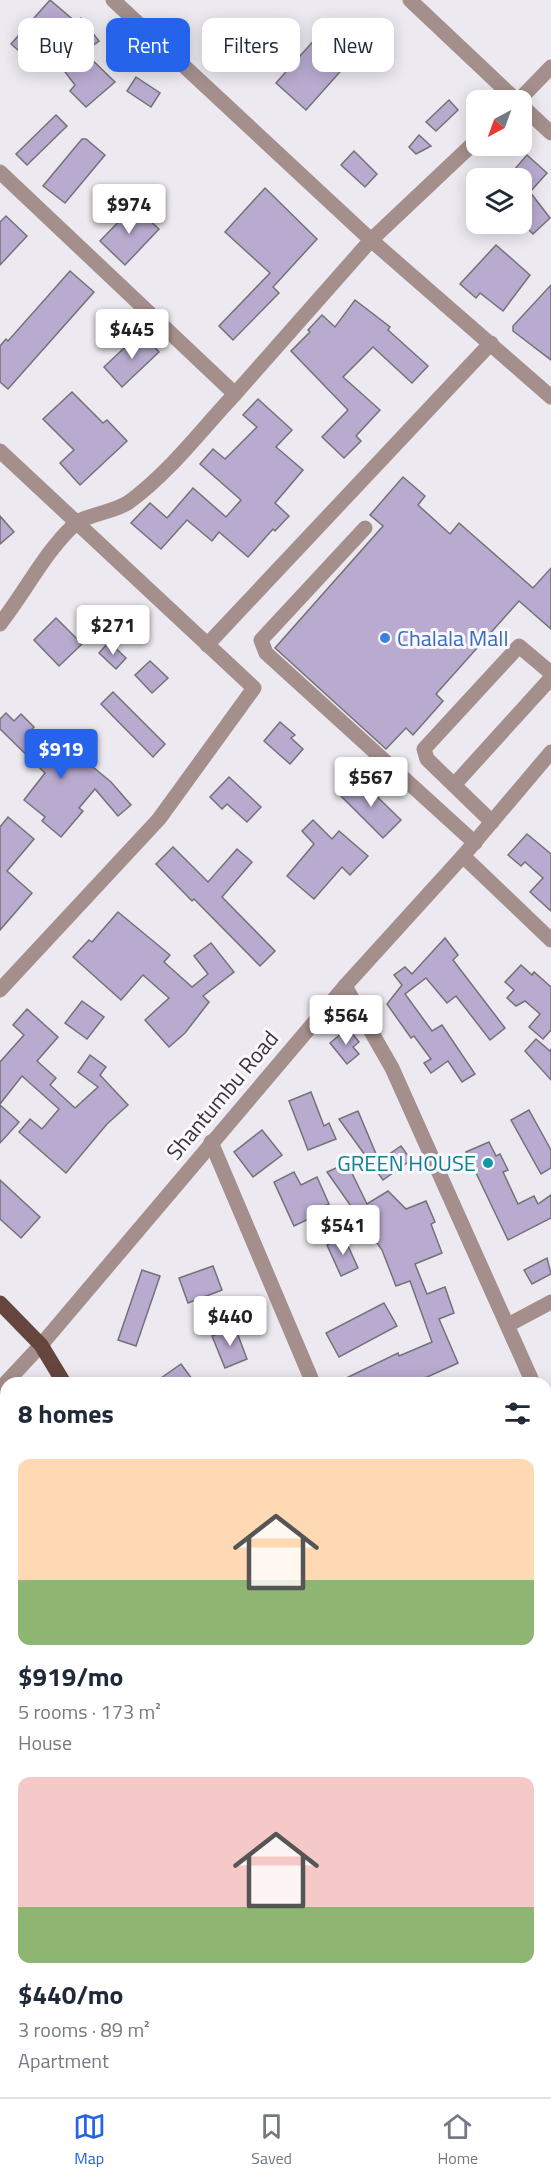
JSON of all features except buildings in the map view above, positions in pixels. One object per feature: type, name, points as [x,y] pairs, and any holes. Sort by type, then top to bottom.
[{"type":"main road","points":[[0,1304],[41,1345],[60,1377]]},
{"type":"street","points":[[113,0],[371,240],[492,343],[551,397]]},
{"type":"street","points":[[410,0],[506,90]]},
{"type":"street","points":[[527,90],[551,67]]},
{"type":"street","points":[[532,115],[551,133]]},
{"type":"street","points":[[0,624],[22,596],[43,560],[76,522],[118,509],[149,487],[371,240],[466,150]]},
{"type":"street","points":[[0,172],[235,394]]},
{"type":"street","points":[[207,645],[492,343]]},
{"type":"street","points":[[0,451],[254,688],[159,819],[0,990]]},
{"type":"street","points":[[365,528],[261,640],[266,653],[475,843]]},
{"type":"street","points":[[492,822],[427,759],[424,749],[519,646],[551,673]]},
{"type":"street","points":[[454,785],[551,678]]},
{"type":"street","name":"Shantumbu Road","points":[[11,1377],[41,1345],[345,986],[464,856],[551,752]]},
{"type":"street","points":[[464,856],[551,940]]},
{"type":"street","points":[[345,986],[392,1068],[530,1377]]},
{"type":"street","points":[[211,1142],[310,1377]]},
{"type":"street","points":[[508,1325],[551,1302]]},
{"type":"place","name":"Chalala Mall","points":[[385,638]]},
{"type":"place","name":"GREEN HOUSE","points":[[488,1163]]}]
